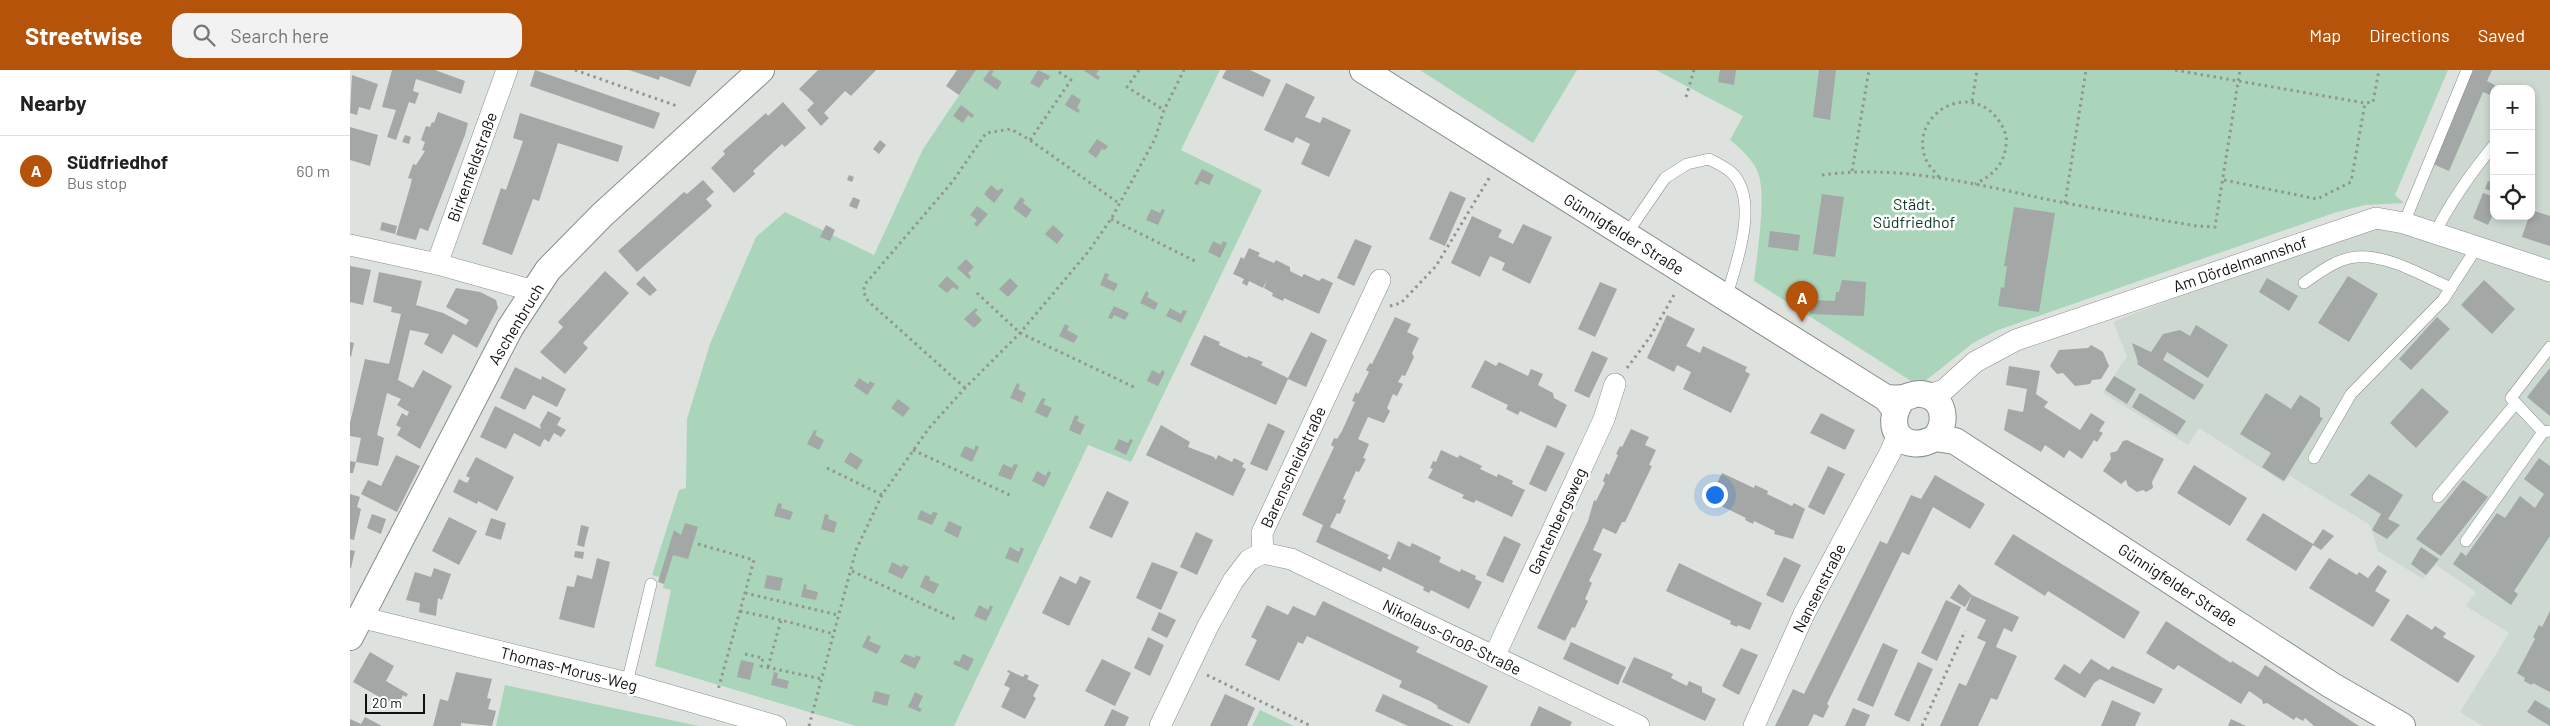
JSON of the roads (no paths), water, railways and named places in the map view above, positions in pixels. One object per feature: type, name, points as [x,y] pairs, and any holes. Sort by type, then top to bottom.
[{"type":"street","name":"Birkenfeldstraße","points":[[437,264],[507,70]]},
{"type":"street","name":"Aschenbruch","points":[[355,627],[510,328],[548,270],[590,227],[761,70]]},
{"type":"street","name":"Günnigfelder Straße","points":[[1363,70],[1726,298],[1897,422]]},
{"type":"street","name":"Am Dördelmannshof","points":[[1941,415],[1975,362],[2016,340],[2363,221],[2376,218],[2404,223],[2550,271]]},
{"type":"street","points":[[350,245],[437,264],[534,291]]},
{"type":"street","name":"Barenscheidstraße","points":[[1263,553],[1262,533],[1380,280]]},
{"type":"street","name":"Gantenbergsweg","points":[[1494,657],[1604,419],[1615,384]]},
{"type":"street","points":[[1911,394],[1941,415],[1919,444],[1897,422],[1911,394]]},
{"type":"street","name":"Günnigfelder Straße","points":[[1941,415],[2331,685],[2402,726]]},
{"type":"street","name":"Nansenstraße","points":[[1754,726],[1804,614],[1897,422]]},
{"type":"street","points":[[1160,726],[1233,581],[1249,560],[1263,553]]},
{"type":"street","name":"Nikolaus-Groß-Straße","points":[[1263,553],[1291,559],[1639,726]]},
{"type":"street","name":"Thomas-Morus-Weg","points":[[355,627],[628,683],[776,726]]},
{"type":"lane","points":[[2404,223],[2467,70]]},
{"type":"lane","points":[[2435,233],[2445,213],[2468,177],[2490,150]]},
{"type":"lane","points":[[1626,236],[1665,178],[1687,164],[1709,159],[1732,172],[1743,190],[1745,223],[1738,260],[1726,298]]},
{"type":"lane","points":[[2314,458],[2352,394],[2443,300],[2477,247]]},
{"type":"lane","points":[[2304,283],[2329,266],[2355,257],[2374,258],[2402,267],[2451,288]]},
{"type":"lane","points":[[2466,541],[2547,431],[2511,398],[2550,347]]},
{"type":"lane","points":[[2438,497],[2516,403]]},
{"type":"lane","points":[[628,683],[651,584]]},
{"type":"place","name":"Südfriedhof","points":[[1802,322]]},
{"type":"park label","name":"Städt. Südfriedhof","points":[[1914,213]]}]
